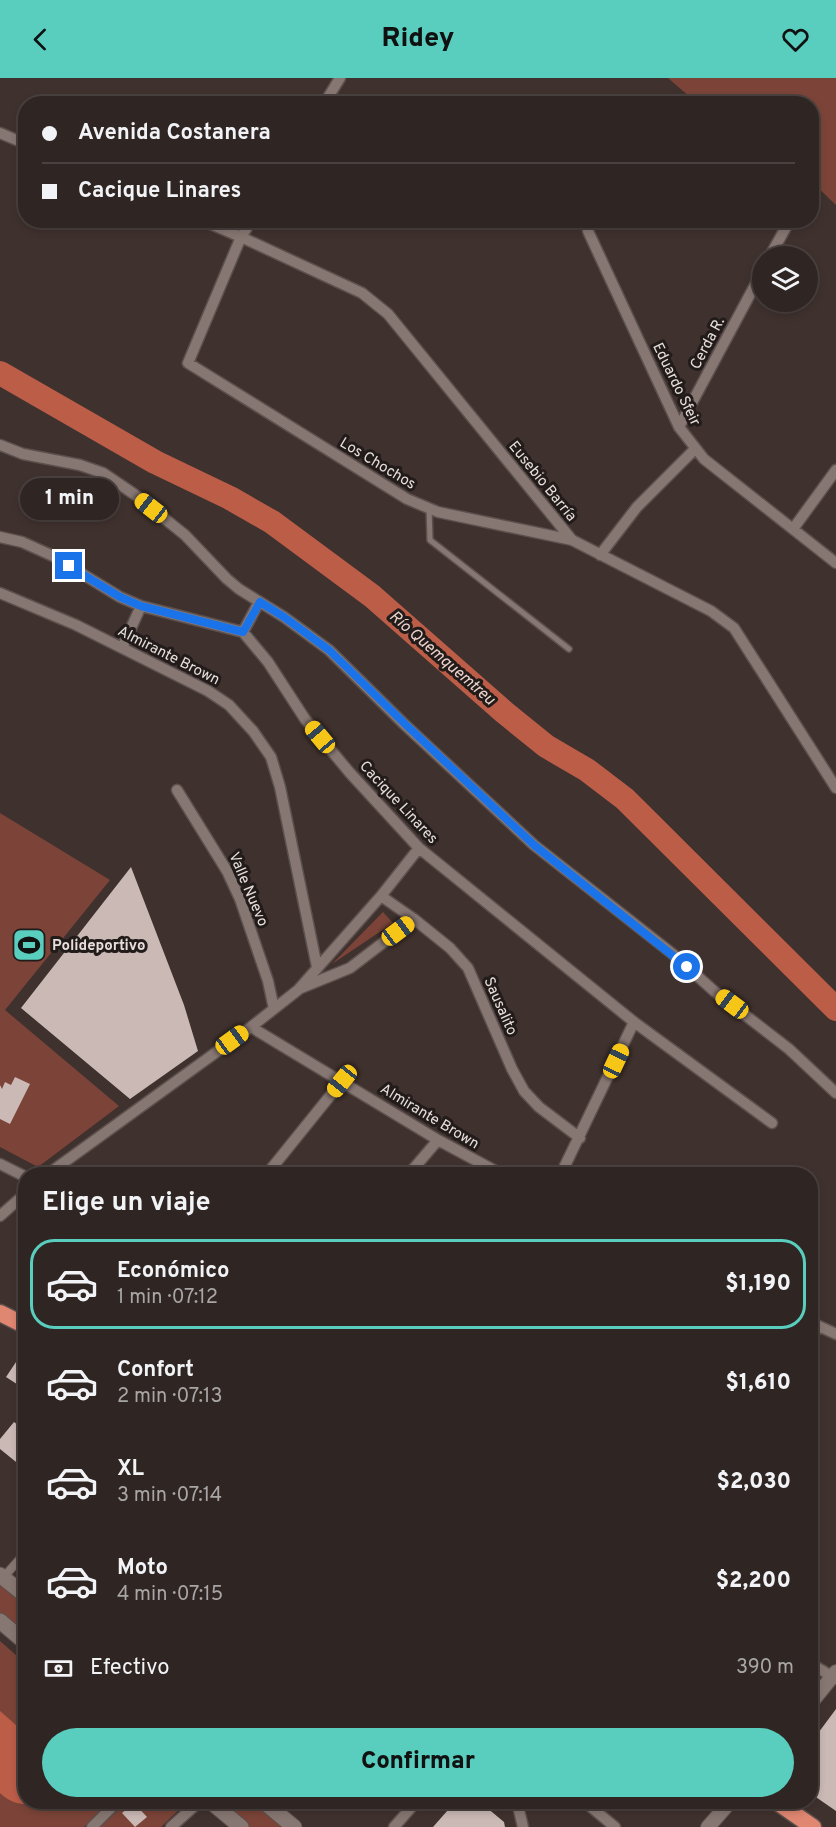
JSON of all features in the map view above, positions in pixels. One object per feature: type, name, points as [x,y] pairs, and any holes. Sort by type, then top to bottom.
[{"type":"highway","points":[[0,1313],[18,1322]]},
{"type":"highway","points":[[787,1809],[813,1827]]},
{"type":"main road","points":[[1,1578],[18,1590]]},
{"type":"main road","points":[[0,1621],[18,1636]]},
{"type":"main road","points":[[219,1809],[241,1827]]},
{"type":"main road","points":[[272,1809],[294,1827]]},
{"type":"street","points":[[329,96],[340,78]]},
{"type":"street","points":[[0,133],[18,141]]},
{"type":"street","name":"Eusebio Barría","points":[[220,228],[362,293],[388,314],[572,540],[711,611],[734,628],[836,788]]},
{"type":"street","points":[[241,237],[247,228]]},
{"type":"street","points":[[776,246],[786,228]]},
{"type":"street","name":"Eduardo Sfeir","points":[[588,231],[679,427],[695,449],[704,459],[836,563]]},
{"type":"street","name":"Los Chochos","points":[[241,237],[188,363],[407,499],[438,512],[572,540]]},
{"type":"street","name":"Cerda R.","points":[[679,427],[752,291]]},
{"type":"street","points":[[0,446],[23,454],[80,465],[103,473],[134,494],[185,535],[239,589],[284,617],[329,650],[534,845],[789,1049],[836,1094]]},
{"type":"street","points":[[600,555],[637,507],[695,449]]},
{"type":"street","points":[[793,529],[836,470]]},
{"type":"street","points":[[0,537],[22,542],[53,556],[120,597],[141,606],[243,632],[260,602]]},
{"type":"street","name":"Almirante Brown","points":[[0,593],[76,625],[208,690],[229,705],[253,731],[271,757],[280,787],[317,967]]},
{"type":"street","points":[[122,648],[141,606]]},
{"type":"street","name":"Cacique Linares","points":[[243,632],[268,662],[305,719],[419,848],[634,1022],[772,1123]]},
{"type":"street","name":"Valle Nuevo","points":[[177,790],[227,871],[240,899],[268,981],[274,1009]]},
{"type":"street","points":[[58,1167],[251,1027],[298,990],[381,896],[419,848]]},
{"type":"street","name":"Sausalito","points":[[381,896],[450,948],[468,968],[512,1069],[524,1091],[539,1107],[580,1138]]},
{"type":"street","points":[[298,990],[350,968],[414,919]]},
{"type":"street","points":[[565,1167],[634,1022]]},
{"type":"street","name":"Almirante Brown","points":[[251,1027],[438,1140],[488,1167]]},
{"type":"street","points":[[273,1167],[342,1081]]},
{"type":"street","points":[[415,1167],[438,1140]]},
{"type":"street","points":[[0,1164],[18,1173]]},
{"type":"street","points":[[0,1216],[18,1200]]},
{"type":"street","points":[[818,1325],[836,1334]]},
{"type":"street","points":[[1,1578],[18,1560]]},
{"type":"street","points":[[818,1667],[835,1676],[818,1695]]},
{"type":"street","points":[[92,1827],[110,1809]]},
{"type":"street","points":[[171,1827],[191,1809]]},
{"type":"street","points":[[394,1827],[410,1809]]},
{"type":"street","points":[[519,1809],[523,1827]]},
{"type":"street","points":[[593,1809],[615,1827]]},
{"type":"street","points":[[708,1827],[724,1809]]},
{"type":"lane","points":[[429,508],[430,540],[569,648]]},
{"type":"shaded area","points":[[668,78],[836,78],[836,205],[819,189],[819,96],[689,96]]},
{"type":"shaded area","name":"Polideportivo","points":[[0,813],[110,880],[5,1010],[119,1106],[38,1167],[0,1147]]},
{"type":"shaded area","points":[[383,912],[393,923],[332,964]]},
{"type":"shaded area","points":[[0,1581],[18,1597],[18,1632],[0,1616]]},
{"type":"shaded area","points":[[0,1641],[18,1657],[18,1809],[103,1809],[84,1827],[0,1827]]},
{"type":"shaded area","points":[[0,1711],[18,1727],[18,1803],[0,1793]]},
{"type":"shaded area","points":[[119,1809],[180,1809],[161,1827],[100,1827]]},
{"type":"shaded area","points":[[226,1809],[265,1809],[286,1827],[248,1827]]},
{"type":"building","points":[[131,867],[184,1005],[198,1051],[130,1099],[21,1008]]},
{"type":"building","points":[[15,1077],[30,1084],[10,1124],[0,1119],[0,1085],[2,1089],[5,1082],[11,1085]]},
{"type":"building","points":[[18,1359],[18,1385],[6,1377]]},
{"type":"building","points":[[14,1422],[18,1425],[18,1464],[0,1449],[0,1439]]},
{"type":"building","points":[[836,1709],[836,1811],[818,1799],[818,1733]]},
{"type":"building","points":[[127,1809],[140,1809],[147,1817],[135,1827],[122,1813]]},
{"type":"building","points":[[449,1809],[488,1809],[504,1822],[505,1827],[433,1827]]},
{"type":"waterway","name":"Río Quemquemtreu","points":[[0,373],[155,462],[230,498],[272,522],[372,596],[546,746],[587,770],[625,799],[836,1009]]},
{"type":"place","name":"Polideportivo","points":[[29,945]]},
{"type":"route","points":[[69,566],[120,597],[141,606],[243,632],[260,602],[284,617],[329,650],[534,845],[687,967]]}]
